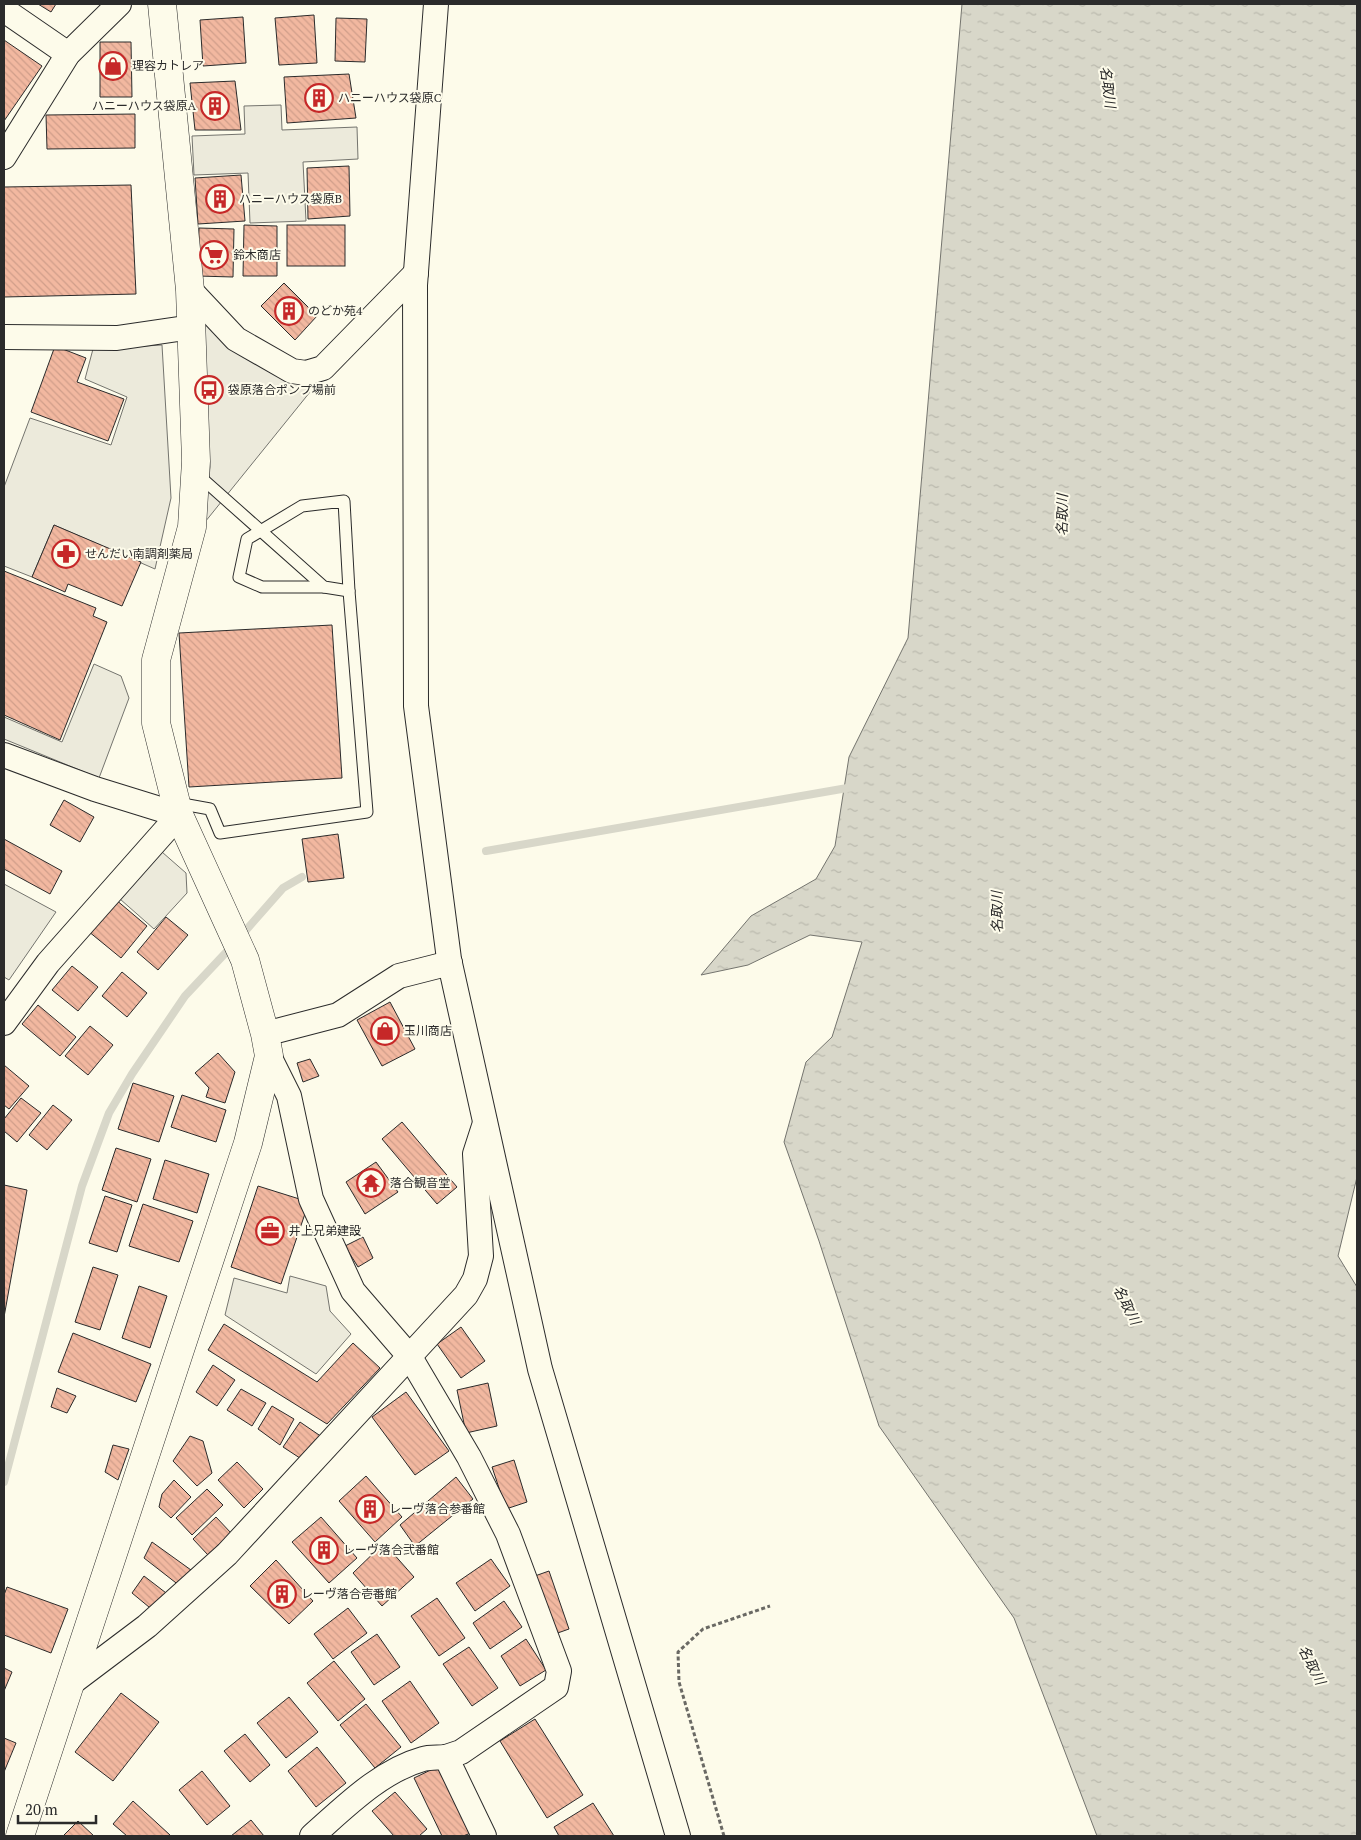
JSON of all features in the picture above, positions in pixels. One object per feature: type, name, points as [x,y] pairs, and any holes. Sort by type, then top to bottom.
[{"type":"street","points":[[4,157],[68,54],[119,4]]},
{"type":"street","points":[[162,4],[190,290],[195,473],[192,527],[156,660],[156,723],[177,809],[245,960],[267,1045],[289,1096],[311,1199],[353,1292],[410,1357],[469,1457],[508,1534],[559,1671],[556,1687],[461,1752],[446,1757],[424,1758],[388,1773],[312,1836]]},
{"type":"street","points":[[436,4],[416,273],[416,706],[450,963],[540,1369],[678,1836]]},
{"type":"street","points":[[4,10],[68,54]]},
{"type":"street","points":[[190,290],[236,339],[292,371],[306,373],[323,368],[416,273]]},
{"type":"street","points":[[4,338],[117,338],[192,327]]},
{"type":"street","points":[[4,755],[96,789],[177,809]]},
{"type":"street","points":[[4,1023],[48,963],[177,809]]},
{"type":"street","points":[[267,1045],[338,1014],[399,976],[450,963]]},
{"type":"street","points":[[20,1836],[248,1143],[267,1045]]},
{"type":"street","points":[[70,1684],[147,1626],[227,1554],[466,1295],[476,1279],[481,1256],[475,1154],[485,1122]]},
{"type":"street","points":[[446,1757],[484,1836]]},
{"type":"lane","points":[[195,473],[324,587]]},
{"type":"lane","points":[[177,809],[210,810],[220,833],[366,812],[344,502],[302,506],[247,539],[238,577],[262,587],[324,587],[349,591]]},
{"type":"path","points":[[724,1836],[679,1682],[678,1652],[703,1630],[770,1606]]},
{"type":"shaded area","points":[[281,105],[282,130],[357,127],[358,159],[303,162],[306,221],[250,223],[248,173],[194,175],[192,136],[245,134],[244,106]]},
{"type":"shaded area","points":[[199,312],[310,392],[205,522],[210,467]]},
{"type":"shaded area","points":[[162,345],[171,498],[155,569],[54,525],[32,577],[4,566],[4,487],[30,418],[111,445],[127,397],[85,379],[93,349]]},
{"type":"shaded area","points":[[94,664],[121,676],[129,698],[99,778],[4,739],[4,717],[62,742]]},
{"type":"shaded area","points":[[162,852],[186,873],[187,893],[154,929],[120,899]]},
{"type":"shaded area","points":[[4,884],[56,912],[9,980],[4,977]]},
{"type":"shaded area","points":[[290,1276],[326,1286],[330,1311],[351,1334],[316,1374],[225,1315],[234,1278],[287,1293]]},
{"type":"water","name":"名取川","points":[[962,4],[1357,4],[1357,1177],[1338,1256],[1357,1287],[1357,1836],[1097,1836],[1014,1618],[879,1426],[819,1241],[784,1142],[806,1062],[832,1037],[862,942],[810,935],[748,965],[701,975],[751,916],[816,879],[835,846],[849,757],[908,638]]},
{"type":"building","points":[[38,4],[56,4],[51,12]]},
{"type":"building","points":[[314,15],[317,63],[279,65],[275,18]]},
{"type":"building","points":[[243,17],[246,63],[203,66],[200,20]]},
{"type":"building","points":[[336,18],[367,19],[365,62],[335,61]]},
{"type":"building","points":[[4,40],[42,66],[4,121]]},
{"type":"building","points":[[100,42],[131,42],[132,97],[100,97]]},
{"type":"building","name":"ハニーハウス袋原C","points":[[349,74],[356,118],[287,123],[284,77]]},
{"type":"building","name":"ハニーハウス袋原A","points":[[235,81],[241,130],[195,130],[190,83]]},
{"type":"building","points":[[135,114],[135,148],[47,149],[46,115]]},
{"type":"building","points":[[349,166],[350,216],[308,219],[307,168]]},
{"type":"building","name":"ハニーハウス袋原B","points":[[241,175],[245,221],[198,224],[195,178]]},
{"type":"building","points":[[131,185],[136,294],[4,297],[4,187]]},
{"type":"building","points":[[244,225],[277,226],[277,276],[243,276]]},
{"type":"building","points":[[287,225],[345,225],[345,266],[287,266]]},
{"type":"building","points":[[199,228],[234,229],[233,277],[198,276]]},
{"type":"building","name":"のどか苑4","points":[[284,283],[317,316],[295,340],[261,306]]},
{"type":"building","points":[[55,346],[86,358],[77,382],[124,399],[108,441],[31,412]]},
{"type":"building","points":[[54,525],[141,562],[122,606],[68,584],[65,592],[32,577]]},
{"type":"building","points":[[4,571],[96,608],[93,616],[107,622],[60,740],[4,715]]},
{"type":"building","points":[[332,625],[342,778],[189,787],[179,633]]},
{"type":"building","points":[[64,800],[94,817],[80,842],[50,825]]},
{"type":"building","points":[[338,834],[344,878],[308,882],[302,839]]},
{"type":"building","points":[[4,839],[62,871],[50,894],[4,869]]},
{"type":"building","points":[[115,899],[147,926],[121,958],[88,931]]},
{"type":"building","points":[[166,917],[188,935],[158,970],[137,952]]},
{"type":"building","points":[[72,966],[98,987],[78,1011],[52,990]]},
{"type":"building","points":[[122,972],[147,993],[127,1017],[102,996]]},
{"type":"building","points":[[390,1002],[415,1049],[382,1066],[357,1020]]},
{"type":"building","points":[[38,1005],[76,1037],[60,1056],[22,1024]]},
{"type":"building","points":[[90,1026],[113,1045],[88,1075],[65,1056]]},
{"type":"building","points":[[218,1053],[235,1072],[225,1103],[206,1097],[209,1088],[195,1073]]},
{"type":"building","points":[[310,1059],[319,1076],[303,1082],[297,1063]]},
{"type":"building","points":[[4,1065],[29,1086],[9,1109],[4,1105]]},
{"type":"building","points":[[133,1083],[174,1096],[159,1142],[118,1129]]},
{"type":"building","points":[[182,1095],[226,1110],[216,1142],[171,1127]]},
{"type":"building","points":[[21,1098],[41,1113],[17,1142],[4,1131],[4,1119]]},
{"type":"building","points":[[53,1105],[72,1120],[47,1150],[29,1135]]},
{"type":"building","points":[[402,1122],[457,1187],[437,1204],[382,1139]]},
{"type":"building","points":[[116,1148],[151,1159],[137,1202],[102,1190]]},
{"type":"building","points":[[165,1160],[209,1174],[197,1213],[153,1199]]},
{"type":"building","points":[[376,1162],[398,1192],[365,1214],[346,1182]]},
{"type":"building","points":[[4,1185],[27,1190],[4,1317]]},
{"type":"building","points":[[258,1186],[309,1202],[281,1284],[231,1267]]},
{"type":"building","points":[[105,1196],[132,1205],[117,1252],[89,1243]]},
{"type":"building","points":[[143,1204],[193,1221],[179,1262],[129,1246]]},
{"type":"building","points":[[363,1237],[373,1258],[358,1267],[345,1246]]},
{"type":"building","points":[[93,1267],[118,1275],[100,1330],[75,1322]]},
{"type":"building","points":[[139,1286],[167,1296],[150,1348],[122,1338]]},
{"type":"building","points":[[224,1324],[317,1382],[353,1343],[380,1368],[327,1424],[208,1350]]},
{"type":"building","points":[[461,1327],[485,1361],[461,1378],[437,1344]]},
{"type":"building","points":[[73,1333],[151,1364],[136,1402],[58,1372]]},
{"type":"building","points":[[213,1365],[235,1380],[217,1406],[196,1392]]},
{"type":"building","points":[[488,1383],[497,1426],[466,1433],[457,1390]]},
{"type":"building","points":[[57,1388],[76,1396],[67,1413],[51,1407]]},
{"type":"building","points":[[241,1389],[266,1403],[252,1426],[227,1410]]},
{"type":"building","points":[[406,1392],[449,1451],[415,1475],[372,1417]]},
{"type":"building","points":[[272,1406],[294,1419],[280,1445],[258,1429]]},
{"type":"building","points":[[300,1422],[322,1437],[306,1462],[283,1447]]},
{"type":"building","points":[[190,1436],[203,1441],[212,1473],[197,1486],[173,1461]]},
{"type":"building","points":[[113,1445],[129,1449],[118,1480],[105,1472]]},
{"type":"building","points":[[514,1460],[527,1502],[506,1509],[492,1467]]},
{"type":"building","points":[[237,1462],[263,1489],[244,1508],[218,1480]]},
{"type":"building","name":"レーヴ落合参番館","points":[[366,1476],[402,1517],[375,1542],[339,1501]]},
{"type":"building","points":[[456,1477],[473,1499],[415,1546],[400,1525]]},
{"type":"building","points":[[174,1480],[191,1497],[171,1518],[159,1507],[162,1494]]},
{"type":"building","points":[[207,1489],[223,1505],[192,1535],[176,1518]]},
{"type":"building","points":[[216,1517],[231,1533],[208,1555],[193,1539]]},
{"type":"building","name":"レーヴ落合弐番館","points":[[321,1517],[357,1558],[329,1583],[292,1542]]},
{"type":"building","points":[[152,1542],[191,1570],[180,1586],[144,1558]]},
{"type":"building","points":[[384,1543],[414,1577],[382,1606],[353,1573]]},
{"type":"building","points":[[491,1559],[510,1586],[475,1611],[456,1583]]},
{"type":"building","name":"レーヴ落合壱番館","points":[[276,1560],[313,1601],[289,1624],[250,1586]]},
{"type":"building","points":[[549,1571],[569,1629],[552,1635],[532,1577]]},
{"type":"building","points":[[144,1576],[170,1596],[155,1612],[132,1593]]},
{"type":"building","points":[[7,1587],[68,1609],[51,1653],[4,1635],[4,1595]]},
{"type":"building","points":[[437,1598],[465,1638],[439,1656],[411,1616]]},
{"type":"building","points":[[504,1601],[522,1627],[490,1649],[473,1623]]},
{"type":"building","points":[[348,1608],[367,1633],[333,1659],[314,1634]]},
{"type":"building","points":[[377,1634],[400,1667],[374,1685],[351,1652]]},
{"type":"building","points":[[526,1639],[546,1670],[520,1686],[501,1656]]},
{"type":"building","points":[[469,1647],[498,1688],[472,1706],[443,1664]]},
{"type":"building","points":[[334,1661],[365,1699],[338,1721],[307,1683]]},
{"type":"building","points":[[4,1668],[12,1672],[4,1691]]},
{"type":"building","points":[[410,1681],[439,1723],[411,1743],[382,1701]]},
{"type":"building","points":[[121,1693],[159,1722],[113,1781],[75,1752]]},
{"type":"building","points":[[289,1697],[318,1732],[286,1758],[257,1723]]},
{"type":"building","points":[[366,1704],[401,1747],[375,1768],[340,1725]]},
{"type":"building","points":[[535,1719],[583,1795],[547,1818],[500,1741]]},
{"type":"building","points":[[245,1734],[270,1765],[250,1782],[224,1751]]},
{"type":"building","points":[[4,1738],[16,1743],[4,1772]]},
{"type":"building","points":[[317,1747],[346,1783],[316,1807],[288,1771]]},
{"type":"building","points":[[439,1766],[471,1833],[463,1836],[442,1836],[414,1778]]},
{"type":"building","points":[[202,1771],[230,1806],[207,1825],[179,1790]]},
{"type":"building","points":[[395,1792],[427,1829],[419,1836],[394,1836],[372,1811]]},
{"type":"building","points":[[133,1801],[170,1835],[127,1836],[113,1824]]},
{"type":"building","points":[[593,1803],[614,1836],[559,1836],[554,1827]]},
{"type":"building","points":[[251,1820],[264,1836],[231,1836]]},
{"type":"building","points":[[78,1821],[94,1836],[63,1836]]},
{"type":"waterway","points":[[486,851],[853,787]]},
{"type":"waterway","points":[[240,937],[283,888],[302,877]]},
{"type":"waterway","points":[[4,1482],[82,1186],[109,1113],[132,1074],[185,996],[233,945]]},
{"type":"place","name":"理容カトレア","points":[[113,66]]},
{"type":"place","name":"ハニーハウス袋原C","points":[[319,98]]},
{"type":"place","name":"ハニーハウス袋原A","points":[[215,106]]},
{"type":"place","name":"ハニーハウス袋原B","points":[[220,199]]},
{"type":"place","name":"鈴木商店","points":[[214,255]]},
{"type":"place","name":"のどか苑4","points":[[289,311]]},
{"type":"place","name":"袋原落合ポンプ場前","points":[[209,390]]},
{"type":"place","name":"せんだい南調剤薬局","points":[[66,554]]},
{"type":"place","name":"玉川商店","points":[[385,1031]]},
{"type":"place","name":"落合観音堂","points":[[371,1183]]},
{"type":"place","name":"井上兄弟建設","points":[[270,1231]]},
{"type":"place","name":"レーヴ落合参番館","points":[[370,1509]]},
{"type":"place","name":"レーヴ落合弐番館","points":[[324,1550]]},
{"type":"place","name":"レーヴ落合壱番館","points":[[282,1594]]}]
